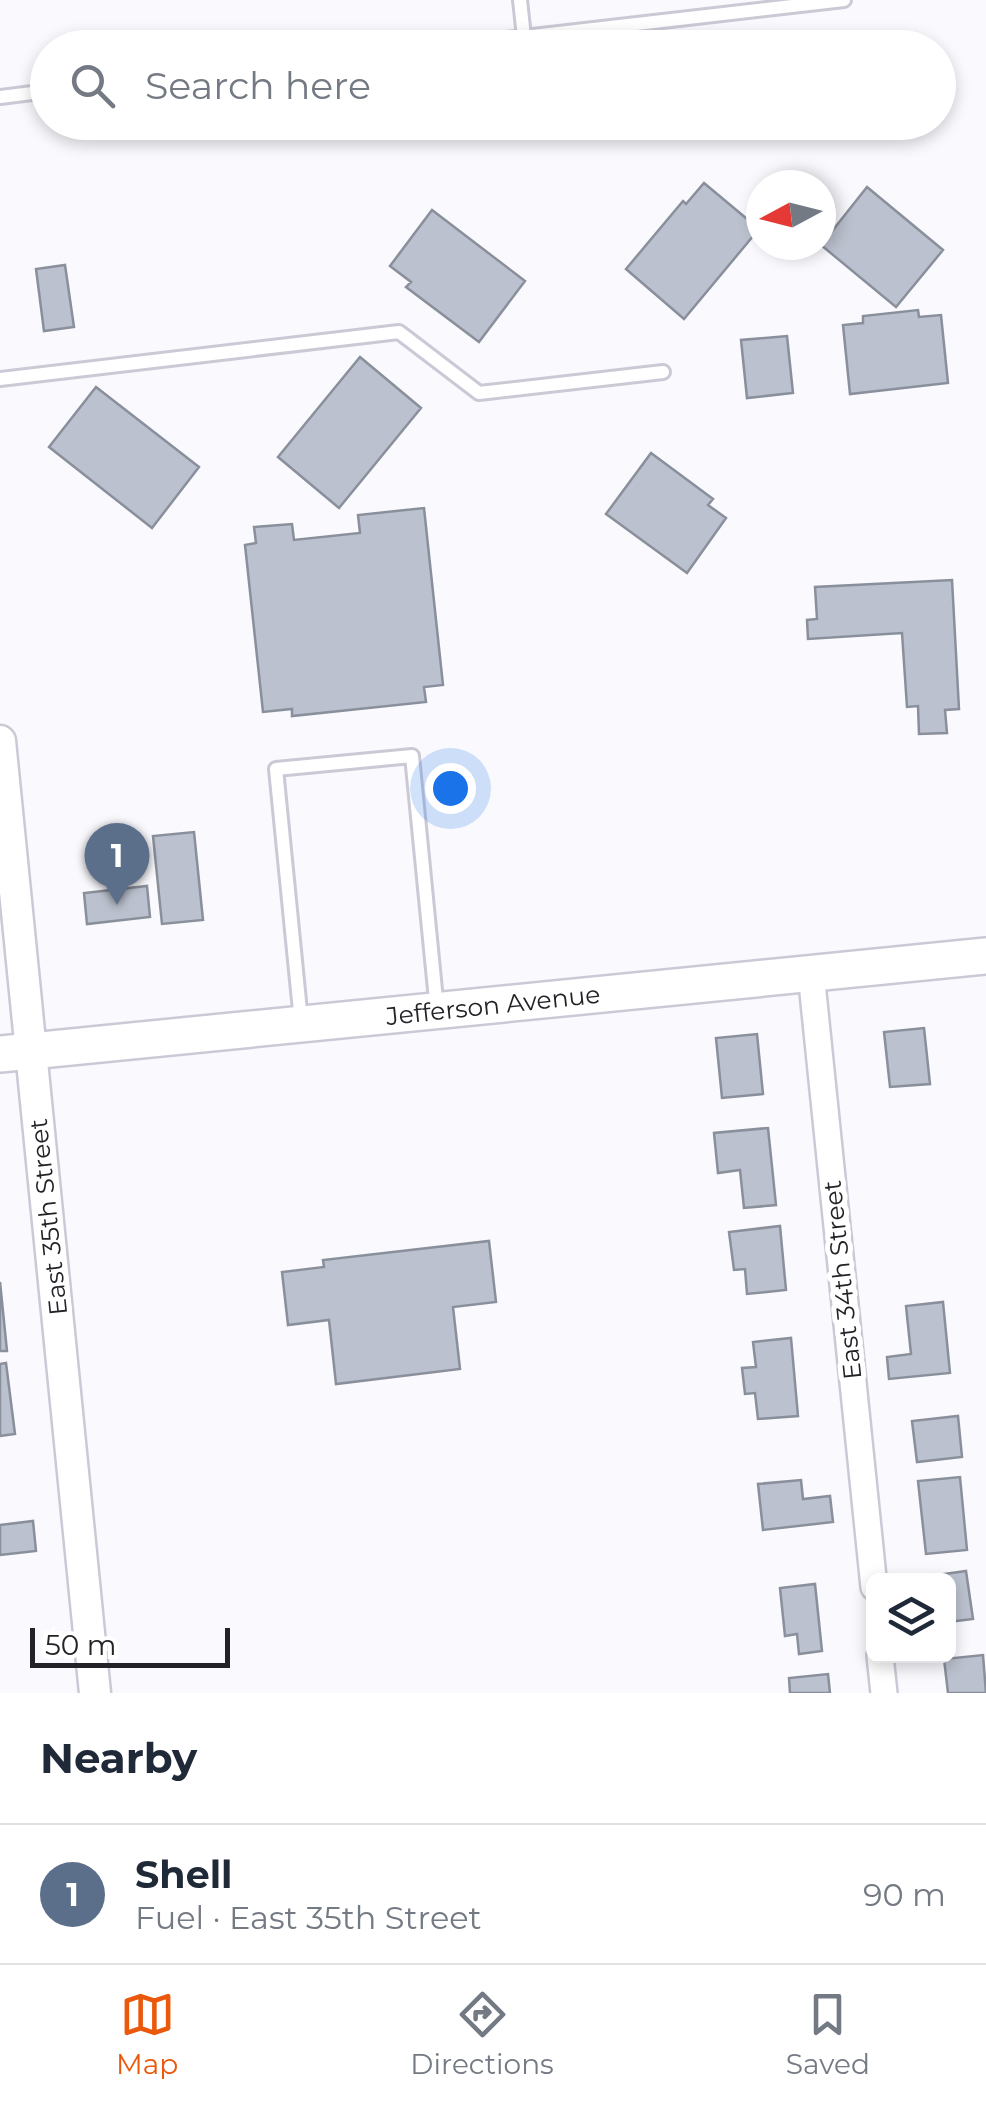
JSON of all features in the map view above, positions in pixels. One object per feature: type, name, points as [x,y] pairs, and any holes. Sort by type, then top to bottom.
[{"type":"main road","name":"Jefferson Avenue","points":[[16,1052],[986,956]]},
{"type":"street","name":"East 35th Street","points":[[0,741],[16,1052],[96,1693]]},
{"type":"street","name":"East 34th Street","points":[[811,973],[872,1573]]},
{"type":"street","points":[[881,1663],[884,1693]]},
{"type":"lane","points":[[520,0],[523,30]]},
{"type":"lane","points":[[585,30],[844,0]]},
{"type":"lane","points":[[0,98],[30,94]]},
{"type":"lane","points":[[0,379],[400,332],[479,394],[662,372]]},
{"type":"lane","points":[[301,1024],[276,769],[373,759],[412,756],[437,1010]]},
{"type":"building","points":[[704,183],[746,218],[746,245],[684,319],[626,269],[683,201],[686,204]]},
{"type":"building","points":[[867,187],[943,250],[896,307],[836,257],[836,226]]},
{"type":"building","points":[[432,210],[525,281],[479,342],[406,287],[411,282],[390,266]]},
{"type":"building","points":[[65,265],[74,327],[44,331],[36,269]]},
{"type":"building","points":[[918,310],[919,317],[941,315],[948,383],[850,394],[843,325],[863,323],[863,316]]},
{"type":"building","points":[[787,336],[793,393],[747,398],[741,340]]},
{"type":"building","points":[[360,357],[421,408],[339,508],[278,457]]},
{"type":"building","points":[[96,387],[199,467],[152,528],[49,447]]},
{"type":"building","points":[[651,453],[713,499],[708,505],[726,518],[687,573],[606,514]]},
{"type":"building","points":[[424,508],[443,685],[424,687],[426,702],[292,716],[292,709],[263,712],[245,545],[256,543],[254,527],[292,524],[294,540],[360,533],[358,515]]},
{"type":"building","points":[[952,580],[959,709],[945,710],[947,733],[919,734],[918,706],[907,707],[902,633],[808,639],[807,620],[817,619],[815,587]]},
{"type":"building","points":[[194,832],[203,920],[162,924],[153,836]]},
{"type":"building","points":[[147,886],[150,917],[87,924],[84,893]]},
{"type":"building","points":[[924,1028],[930,1084],[890,1087],[884,1032]]},
{"type":"building","points":[[757,1034],[763,1094],[722,1098],[716,1038]]},
{"type":"building","points":[[768,1128],[776,1205],[744,1208],[740,1170],[718,1173],[714,1133]]},
{"type":"building","points":[[780,1226],[786,1290],[747,1294],[745,1269],[734,1270],[729,1232]]},
{"type":"building","points":[[489,1241],[496,1302],[453,1307],[460,1369],[336,1384],[329,1320],[288,1325],[282,1272],[324,1267],[323,1260]]},
{"type":"building","points":[[0,1282],[7,1351],[0,1351]]},
{"type":"building","points":[[943,1302],[950,1373],[889,1379],[887,1357],[911,1354],[906,1306]]},
{"type":"building","points":[[791,1338],[798,1416],[758,1419],[755,1393],[745,1394],[742,1368],[756,1367],[753,1342]]},
{"type":"building","points":[[6,1363],[15,1434],[0,1436],[0,1364]]},
{"type":"building","points":[[958,1416],[962,1457],[917,1462],[912,1421]]},
{"type":"building","points":[[960,1477],[967,1550],[926,1554],[918,1481]]},
{"type":"building","points":[[801,1480],[803,1499],[830,1496],[833,1522],[763,1530],[758,1484]]},
{"type":"building","points":[[33,1521],[36,1551],[0,1555],[0,1525]]},
{"type":"building","points":[[966,1571],[973,1619],[956,1621],[956,1573],[952,1573]]},
{"type":"building","points":[[815,1584],[822,1651],[799,1654],[797,1634],[785,1636],[780,1588]]},
{"type":"building","points":[[983,1655],[986,1693],[948,1693],[944,1663],[956,1663],[956,1658]]},
{"type":"building","points":[[828,1674],[830,1693],[790,1693],[789,1678]]},
{"type":"place","name":"Shell","points":[[117,905]]}]
